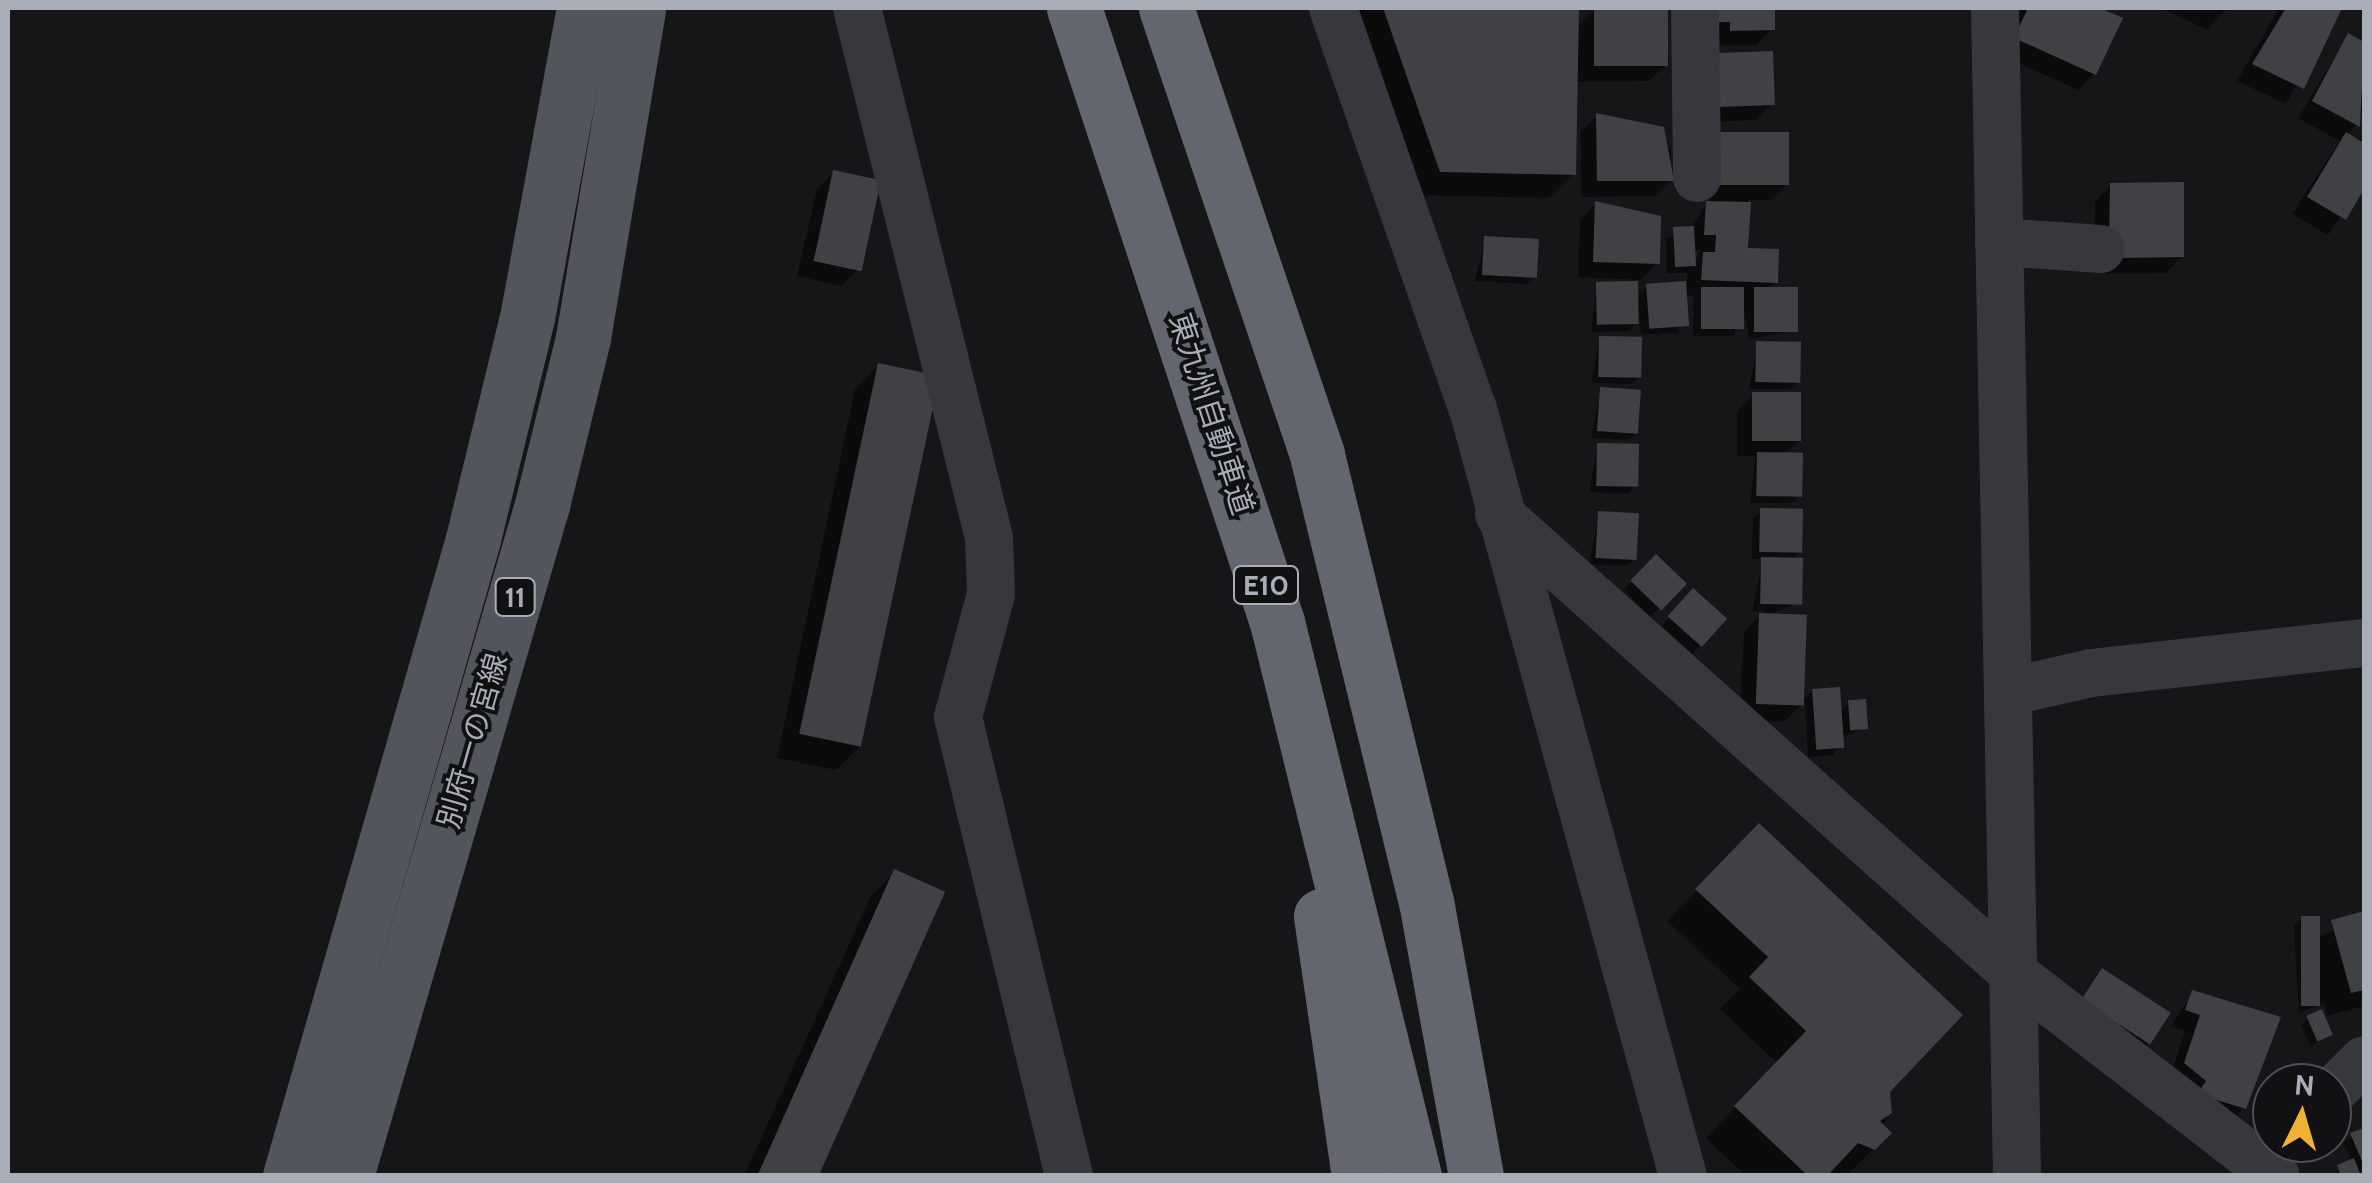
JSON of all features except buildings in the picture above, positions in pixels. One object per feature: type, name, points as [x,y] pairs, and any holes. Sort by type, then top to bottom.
[{"type":"highway","name":"東九州自動車道","points":[[1074,8],[1277,622],[1414,1176]]},
{"type":"highway","name":"E10","points":[[1166,8],[1316,455],[1426,901],[1476,1176]]},
{"type":"highway","points":[[1277,622],[1359,1176]]},
{"type":"highway","points":[[1426,901],[1494,1176]]},
{"type":"main road","name":"別府一の宮線","points":[[290,1176],[473,540],[527,318],[584,8]]},
{"type":"main road","name":"別府一の宮線","points":[[346,1176],[542,506],[584,338],[638,8]]},
{"type":"street","points":[[857,8],[989,538],[991,594],[958,717],[1069,1176]]},
{"type":"street","points":[[1333,8],[1472,409],[1683,1176]]},
{"type":"street","points":[[1695,8],[1697,178]]},
{"type":"street","points":[[1995,8],[2017,1176]]},
{"type":"street","points":[[2000,242],[2101,248]]},
{"type":"street","points":[[1499,514],[2013,972],[2252,1144]]},
{"type":"street","points":[[2008,692],[2091,673],[2364,643]]}]
